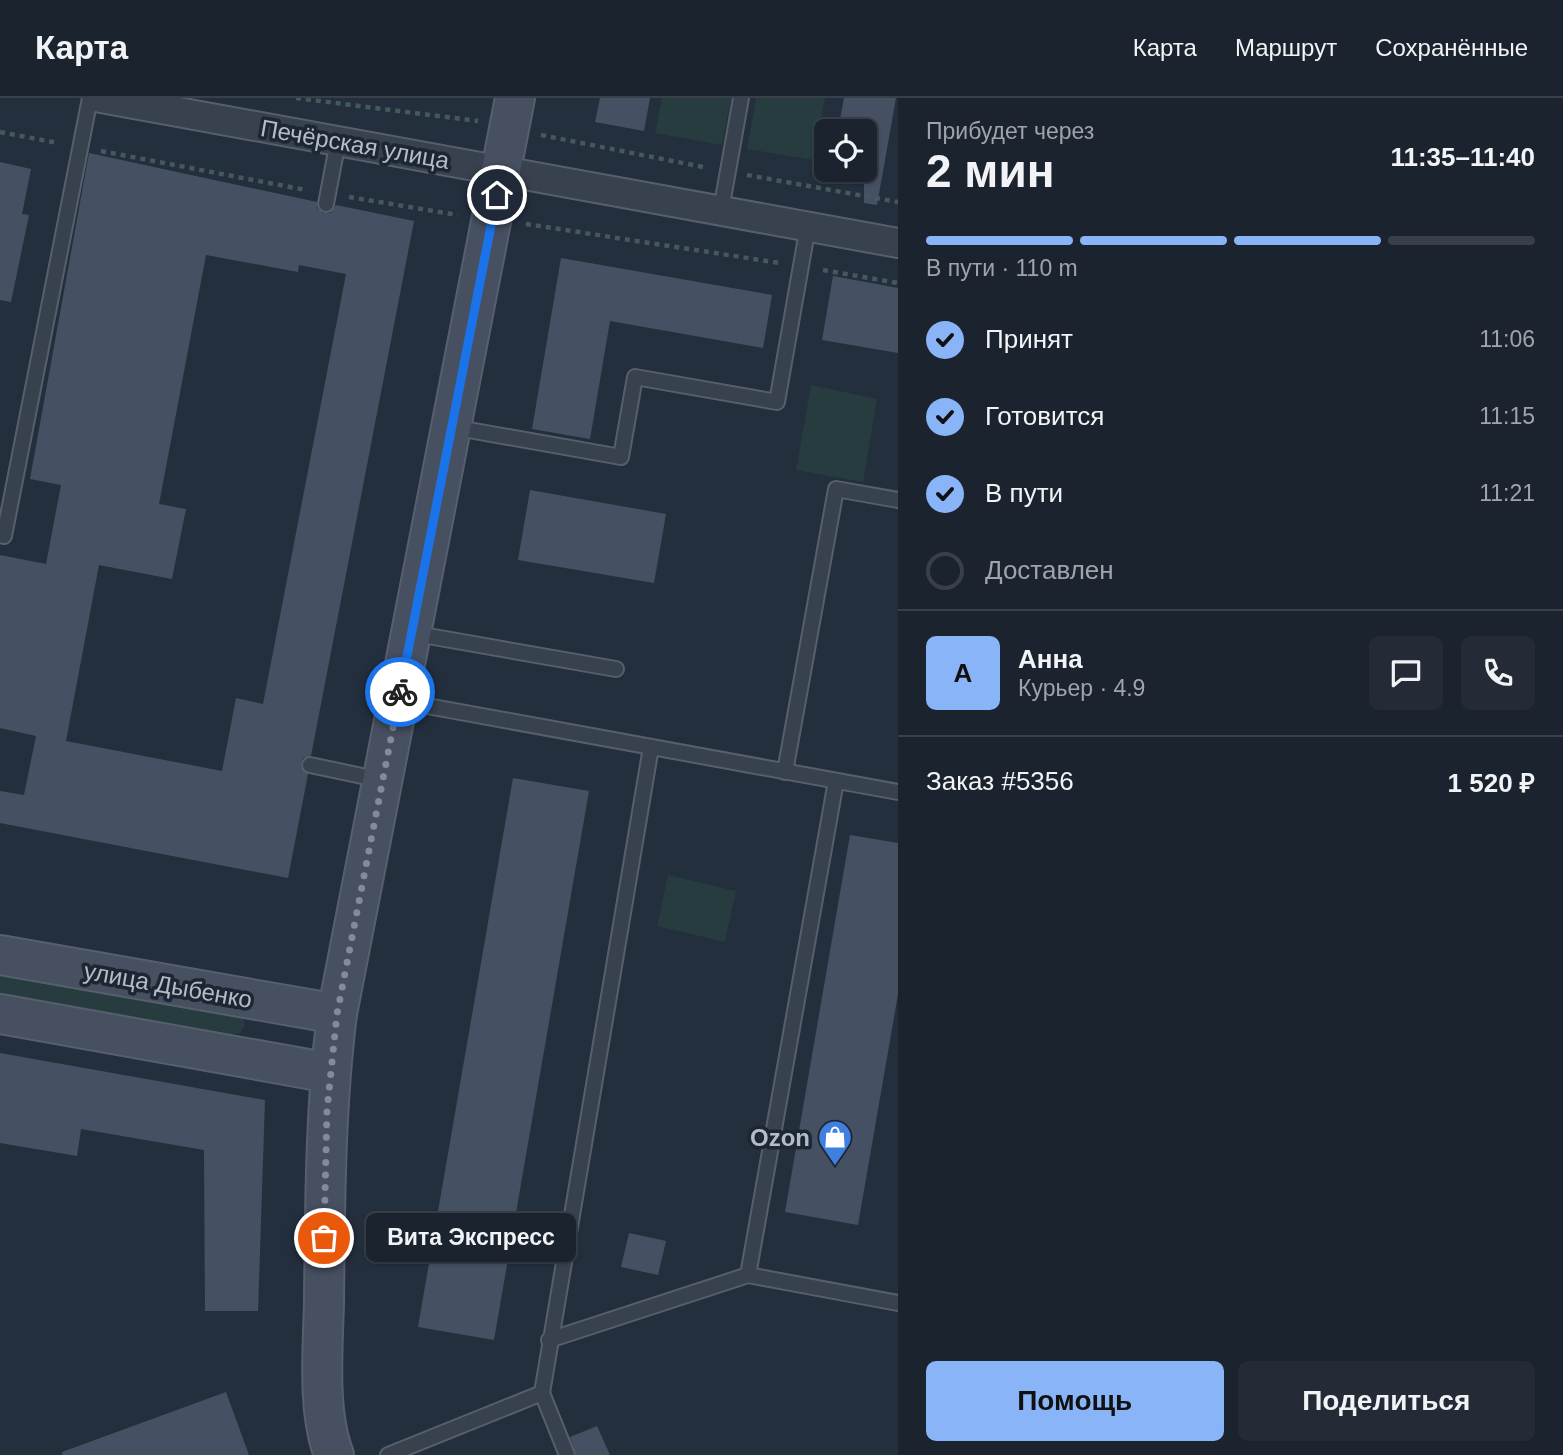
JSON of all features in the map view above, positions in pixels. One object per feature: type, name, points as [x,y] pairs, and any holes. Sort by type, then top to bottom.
[{"type":"main road","points":[[334,1455],[328,1440],[323,1361],[330,1073],[337,1014],[513,112]]},
{"type":"main road","name":"улица Дыбенко","points":[[0,955],[337,1014]]},
{"type":"main road","points":[[0,1014],[330,1073]]},
{"type":"street","name":"Печёрская улица","points":[[101,98],[898,243]]},
{"type":"lane","points":[[0,535],[4,536],[90,98]]},
{"type":"lane","points":[[721,210],[741,98]]},
{"type":"lane","points":[[327,199],[338,141]]},
{"type":"lane","points":[[452,427],[621,457],[635,377],[778,402],[808,226]]},
{"type":"lane","points":[[785,772],[836,488],[898,500]]},
{"type":"lane","points":[[411,633],[617,669]]},
{"type":"lane","points":[[398,701],[898,792]]},
{"type":"lane","points":[[567,1455],[542,1393],[651,747]]},
{"type":"lane","points":[[310,765],[382,781]]},
{"type":"lane","points":[[748,1275],[836,781]]},
{"type":"lane","points":[[549,1340],[748,1275],[898,1303]]},
{"type":"lane","points":[[388,1455],[542,1393]]},
{"type":"path","points":[[296,98],[513,112],[554,138]]},
{"type":"path","points":[[0,132],[327,199],[492,218],[898,283]]},
{"type":"green space","points":[[662,98],[731,98],[722,145],[655,133]]},
{"type":"green space","points":[[756,98],[825,98],[821,119],[814,119],[814,160],[747,149]]},
{"type":"green space","points":[[811,385],[877,399],[863,482],[796,470]]},
{"type":"green space","points":[[668,875],[736,891],[725,942],[657,926]]},
{"type":"green space","points":[[0,971],[243,1017],[245,1025],[240,1033],[230,1035],[0,995]]},
{"type":"building","points":[[600,98],[650,98],[644,131],[595,122]]},
{"type":"building","points":[[844,98],[896,98],[877,205],[864,203],[864,182],[877,182],[877,119],[840,119]]},
{"type":"building","points":[[89,153],[317,202],[317,208],[324,213],[330,213],[336,205],[414,221],[311,756],[303,758],[301,764],[308,774],[288,878],[0,823],[0,791],[24,795],[36,736],[0,728],[0,555],[46,564],[61,485],[30,479]],"holes":[[[206,255],[298,272],[299,265],[346,274],[263,704],[236,698],[222,771],[66,741],[99,565],[172,579],[186,509],[159,504]]]},
{"type":"building","points":[[0,162],[31,169],[22,214],[29,215],[11,302],[0,300]]},
{"type":"building","points":[[561,258],[772,295],[763,348],[610,321],[590,439],[532,429]]},
{"type":"building","points":[[833,276],[898,288],[898,353],[822,340]]},
{"type":"building","points":[[530,490],[666,514],[654,583],[518,560]]},
{"type":"building","points":[[513,778],[589,791],[494,1340],[418,1327]]},
{"type":"building","points":[[850,835],[898,843],[898,994],[858,1225],[785,1212]]},
{"type":"building","points":[[0,1053],[265,1100],[258,1311],[205,1311],[204,1150],[81,1129],[77,1156],[0,1143]]},
{"type":"building","points":[[629,1233],[666,1241],[658,1275],[621,1267]]},
{"type":"building","points":[[226,1392],[249,1455],[62,1455],[62,1452]]},
{"type":"building","points":[[597,1426],[610,1455],[576,1455],[570,1437]]},
{"type":"way so far","points":[[324,1238],[327,1110],[337,1014],[400,692]]},
{"type":"place","name":"Ozon","points":[[835,1167]]},
{"type":"place","name":"Вита Экспресс","points":[[324,1238]]},
{"type":"route","points":[[400,692],[497,195]]}]
